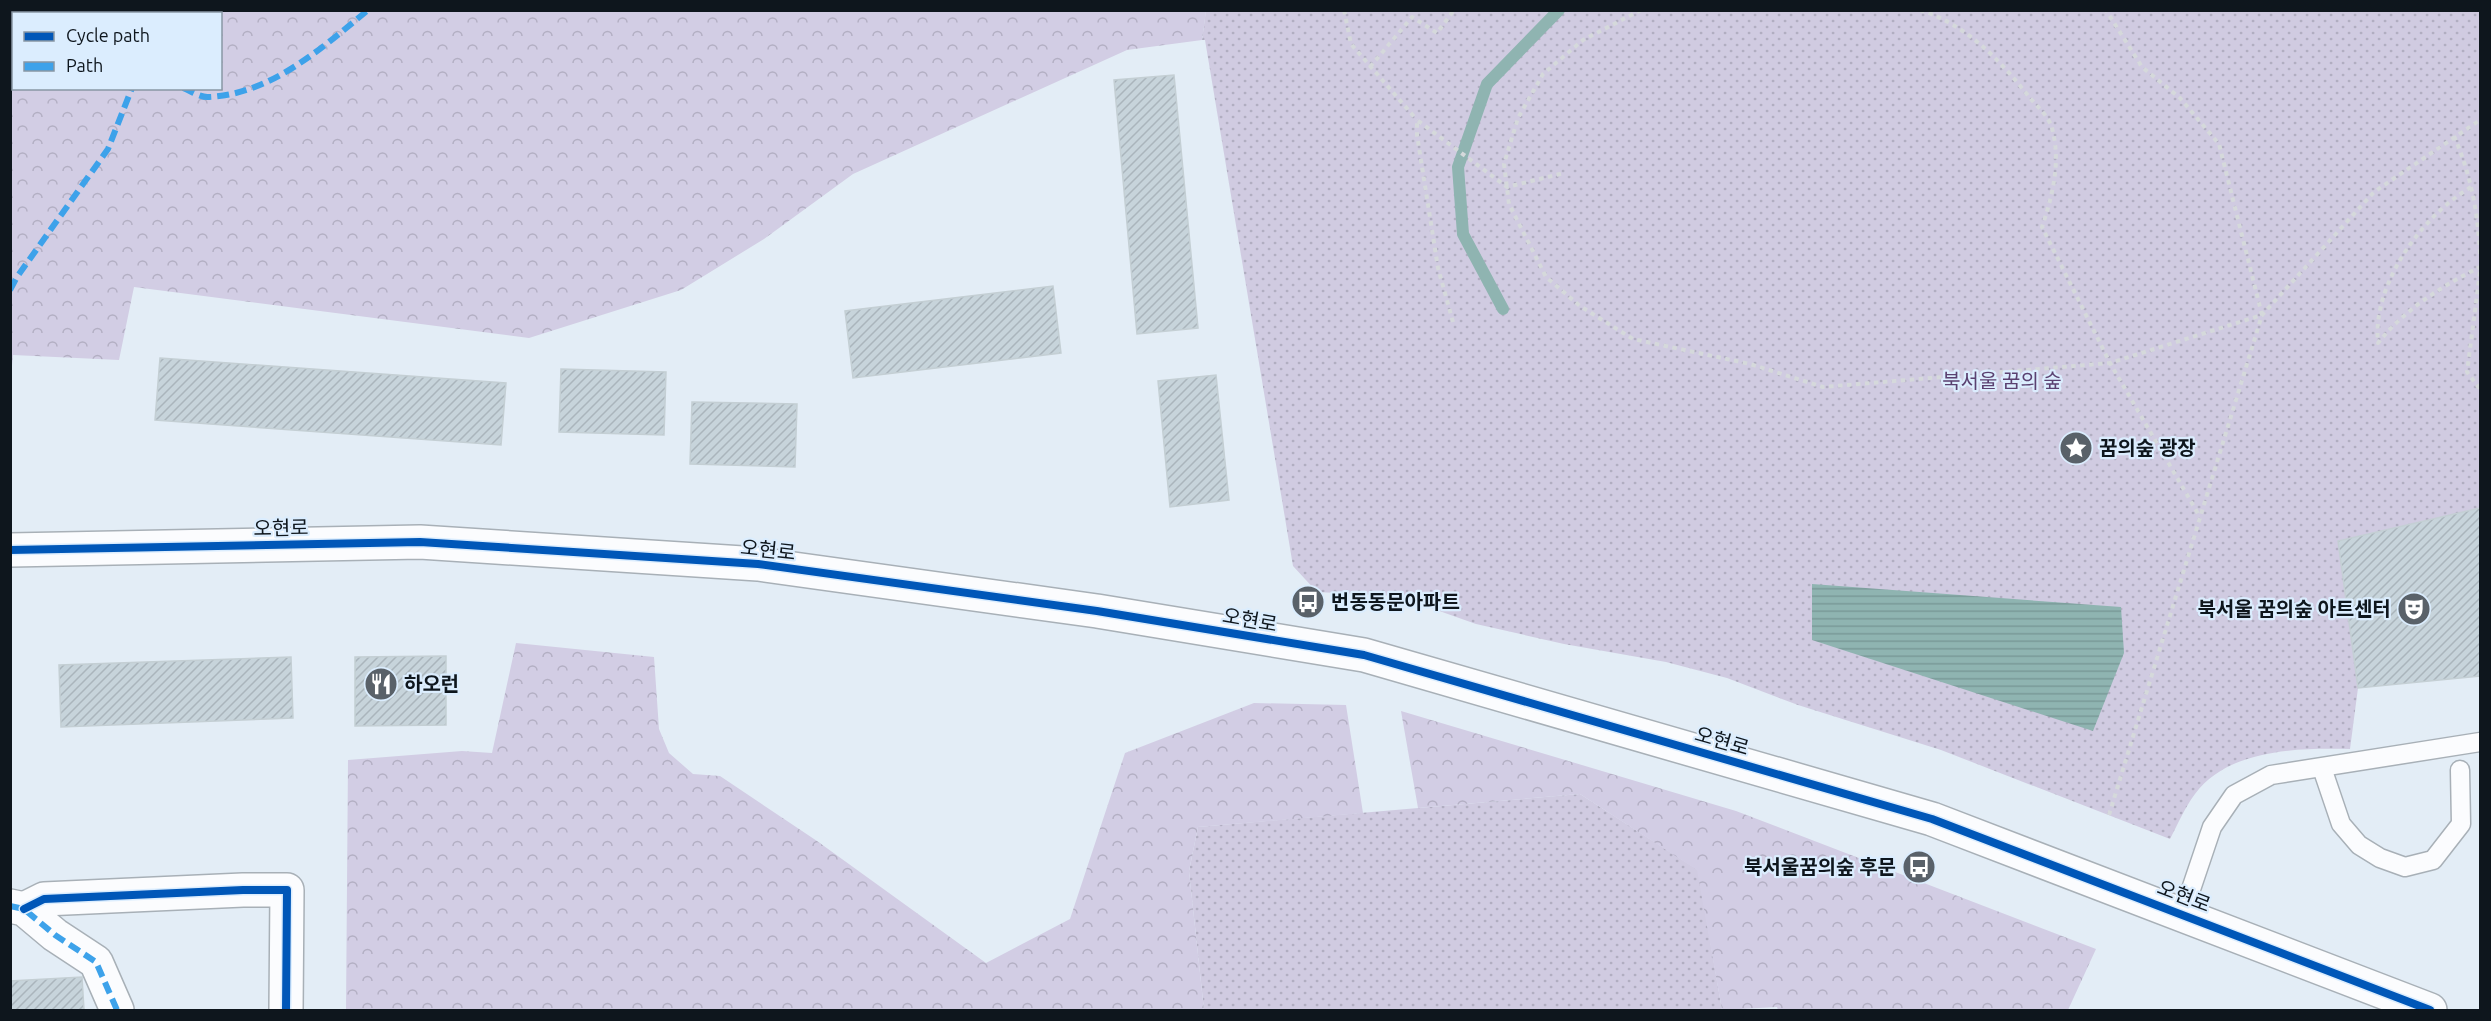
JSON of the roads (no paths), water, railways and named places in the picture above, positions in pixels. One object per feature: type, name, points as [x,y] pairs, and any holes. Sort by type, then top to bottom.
[{"type":"street","name":"오현로","points":[[10,550],[420,542],[758,564],[1108,612],[1364,656],[1932,819],[2183,913],[2430,1011]]},
{"type":"street","points":[[17,907],[44,899],[243,890],[287,891],[286,1011]]},
{"type":"street","points":[[17,907],[96,962],[117,1011]]},
{"type":"lane","points":[[2183,913],[2212,827],[2234,795],[2271,775],[2481,742]]},
{"type":"lane","points":[[2322,768],[2341,824],[2359,845],[2380,858],[2405,867],[2433,860],[2461,824],[2460,770]]},
{"type":"waterway","points":[[1503,309],[1463,234],[1458,167],[1487,84],[1559,10]]},
{"type":"place","name":"꿈의숲 광장","points":[[2076,448]]},
{"type":"place","name":"번동동문아파트","points":[[1308,602]]},
{"type":"place","name":"북서울 꿈의숲 아트센터","points":[[2414,609]]},
{"type":"place","name":"하오런","points":[[381,684]]},
{"type":"place","name":"북서울꿈의숲 후문","points":[[1919,867]]},
{"type":"park label","name":"북서울 꿈의 숲","points":[[2002,381]]}]
